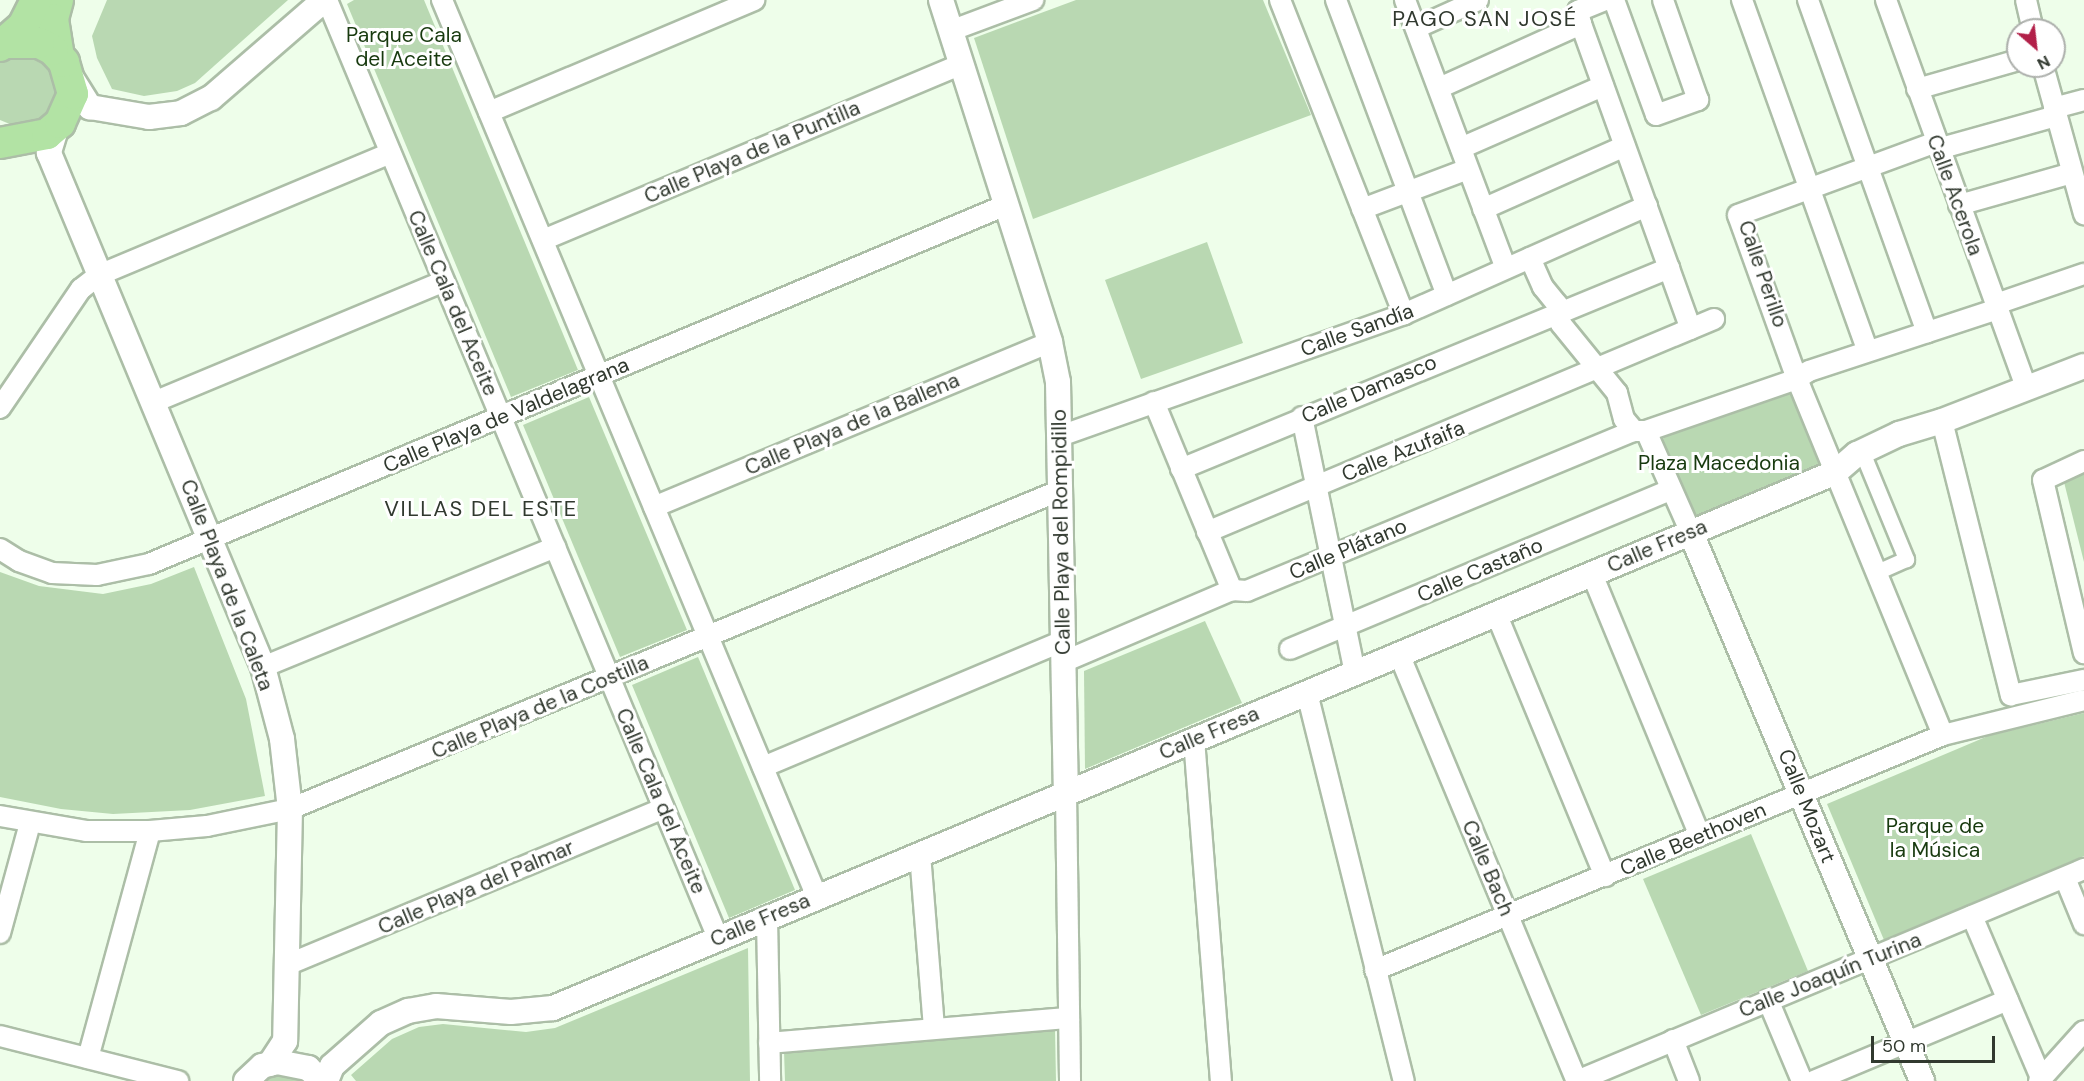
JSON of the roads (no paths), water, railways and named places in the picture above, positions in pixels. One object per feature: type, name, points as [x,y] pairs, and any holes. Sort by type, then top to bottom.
[{"type":"main road","points":[[3,44],[23,26],[36,0]]},
{"type":"main road","points":[[29,137],[73,94],[53,18],[58,0]]},
{"type":"main road","points":[[3,44],[39,43],[65,67]]},
{"type":"street","points":[[29,137],[90,107],[149,117],[197,107],[225,88],[325,0]]},
{"type":"street","name":"Calle Cala del Aceite","points":[[325,0],[718,938]]},
{"type":"street","points":[[442,0],[817,897]]},
{"type":"street","points":[[489,112],[754,0]]},
{"type":"street","name":"Calle Playa del Rompidillo","points":[[941,0],[1050,342],[1058,382],[1070,1081]]},
{"type":"street","points":[[950,31],[1033,0]]},
{"type":"street","points":[[1336,0],[1447,295]]},
{"type":"street","points":[[1405,0],[1506,268]]},
{"type":"street","points":[[1416,28],[1478,0]]},
{"type":"street","points":[[1438,88],[1579,18],[1605,0]]},
{"type":"street","points":[[1614,0],[1656,115],[1698,100],[1663,0]]},
{"type":"street","points":[[1742,0],[1868,351]]},
{"type":"street","points":[[1808,0],[1927,332]]},
{"type":"street","name":"Calle Acerola","points":[[1886,0],[1937,146],[2027,389]]},
{"type":"street","points":[[2026,0],[2030,18]]},
{"type":"street","points":[[1284,1],[1404,314]]},
{"type":"street","points":[[1579,18],[1691,328]]},
{"type":"street","points":[[1917,89],[2006,63]]},
{"type":"street","name":"Calle Playa de la Puntilla","points":[[543,240],[961,64]]},
{"type":"street","points":[[65,67],[90,107]]},
{"type":"street","points":[[2046,78],[2084,214]]},
{"type":"street","points":[[1461,148],[1603,86]]},
{"type":"street","name":"Calle Perillo","points":[[1797,379],[1738,215],[1867,168],[2055,112],[2084,100]]},
{"type":"street","name":"Calle Playa de la Caleta","points":[[29,137],[99,275],[263,667],[282,739],[290,808],[285,1041]]},
{"type":"street","points":[[1483,209],[1625,146]]},
{"type":"street","points":[[0,408],[7,383],[81,289],[99,275],[390,153]]},
{"type":"street","points":[[1362,209],[1468,169]]},
{"type":"street","points":[[1959,205],[2072,173]]},
{"type":"street","name":"Calle Playa de Valdelagrana","points":[[0,549],[19,561],[52,573],[97,575],[149,564],[1006,205]]},
{"type":"street","name":"Calle Sandía","points":[[1060,436],[1404,314],[1647,206]]},
{"type":"street","points":[[1530,258],[1543,287],[1557,304],[1561,324],[1574,344],[1598,368],[1617,393],[1624,419],[1640,431],[1691,532]]},
{"type":"street","name":"Calle Damasco","points":[[1181,469],[1302,417],[1669,268]]},
{"type":"street","points":[[1640,431],[1797,379],[1809,371],[1927,332],[2084,274]]},
{"type":"street","points":[[154,402],[444,281]]},
{"type":"street","name":"Calle Azufaifa","points":[[1207,532],[1714,319]]},
{"type":"street","name":"Calle Playa de la Ballena","points":[[654,507],[1050,342]]},
{"type":"street","name":"Calle Fresa","points":[[318,1072],[381,1023],[408,1011],[436,1006],[511,1012],[553,1008],[1836,472],[1862,452],[1899,434],[1942,421],[2084,366]]},
{"type":"street","points":[[1797,379],[1943,735]]},
{"type":"street","points":[[1154,402],[1232,590]]},
{"type":"street","points":[[1302,417],[1354,672]]},
{"type":"street","points":[[1942,421],[2011,695],[2084,680]]},
{"type":"street","name":"Calle Plátano","points":[[762,767],[1063,651],[1232,590],[1247,591],[1640,431]]},
{"type":"street","points":[[1862,452],[1906,559],[1876,572]]},
{"type":"street","points":[[2084,461],[2043,480],[2075,579],[2084,653]]},
{"type":"street","name":"Calle Playa de la Costilla","points":[[0,816],[86,831],[150,831],[207,826],[290,808],[610,678],[1060,490]]},
{"type":"street","name":"Calle Castaño","points":[[1290,649],[1671,490]]},
{"type":"street","name":"Calle Mozart","points":[[1691,532],[1922,1081]]},
{"type":"street","points":[[263,667],[555,548]]},
{"type":"street","points":[[1592,574],[1700,836]]},
{"type":"street","points":[[1496,613],[1605,876]]},
{"type":"street","name":"Calle Bach","points":[[1399,654],[1577,1081]]},
{"type":"street","points":[[1307,693],[1404,1081]]},
{"type":"street","name":"Calle Beethoven","points":[[1375,970],[1943,735],[2084,700]]},
{"type":"street","points":[[1194,739],[1221,1081]]},
{"type":"street","name":"Calle Playa del Palmar","points":[[287,965],[664,808]]},
{"type":"street","points":[[0,933],[30,823]]},
{"type":"street","points":[[88,1058],[150,831]]},
{"type":"street","points":[[920,854],[933,1028]]},
{"type":"street","name":"Calle Joaquín Turina","points":[[1577,1081],[2084,870]]},
{"type":"street","points":[[2065,878],[2084,924]]},
{"type":"street","points":[[1972,916],[2040,1080],[2084,1031]]},
{"type":"street","points":[[767,918],[770,1081]]},
{"type":"street","points":[[1768,1000],[1802,1081]]},
{"type":"street","points":[[1814,1081],[2008,1000]]},
{"type":"street","points":[[769,1043],[1069,1018]]},
{"type":"street","points":[[0,1036],[178,1081]]},
{"type":"street","points":[[1673,1040],[1689,1081]]},
{"type":"street","points":[[249,1075],[285,1041],[318,1072]]},
{"type":"street","points":[[249,1075],[318,1072]]},
{"type":"district","name":"PAGO SAN JOSÉ","points":[[1485,19]]},
{"type":"district","name":"VILLAS DEL ESTE","points":[[481,509]]},
{"type":"park label","name":"Parque Cala del Aceite","points":[[404,47]]},
{"type":"park label","name":"Plaza Macedonia","points":[[1719,463]]},
{"type":"park label","name":"Parque de la Música","points":[[1935,838]]}]
